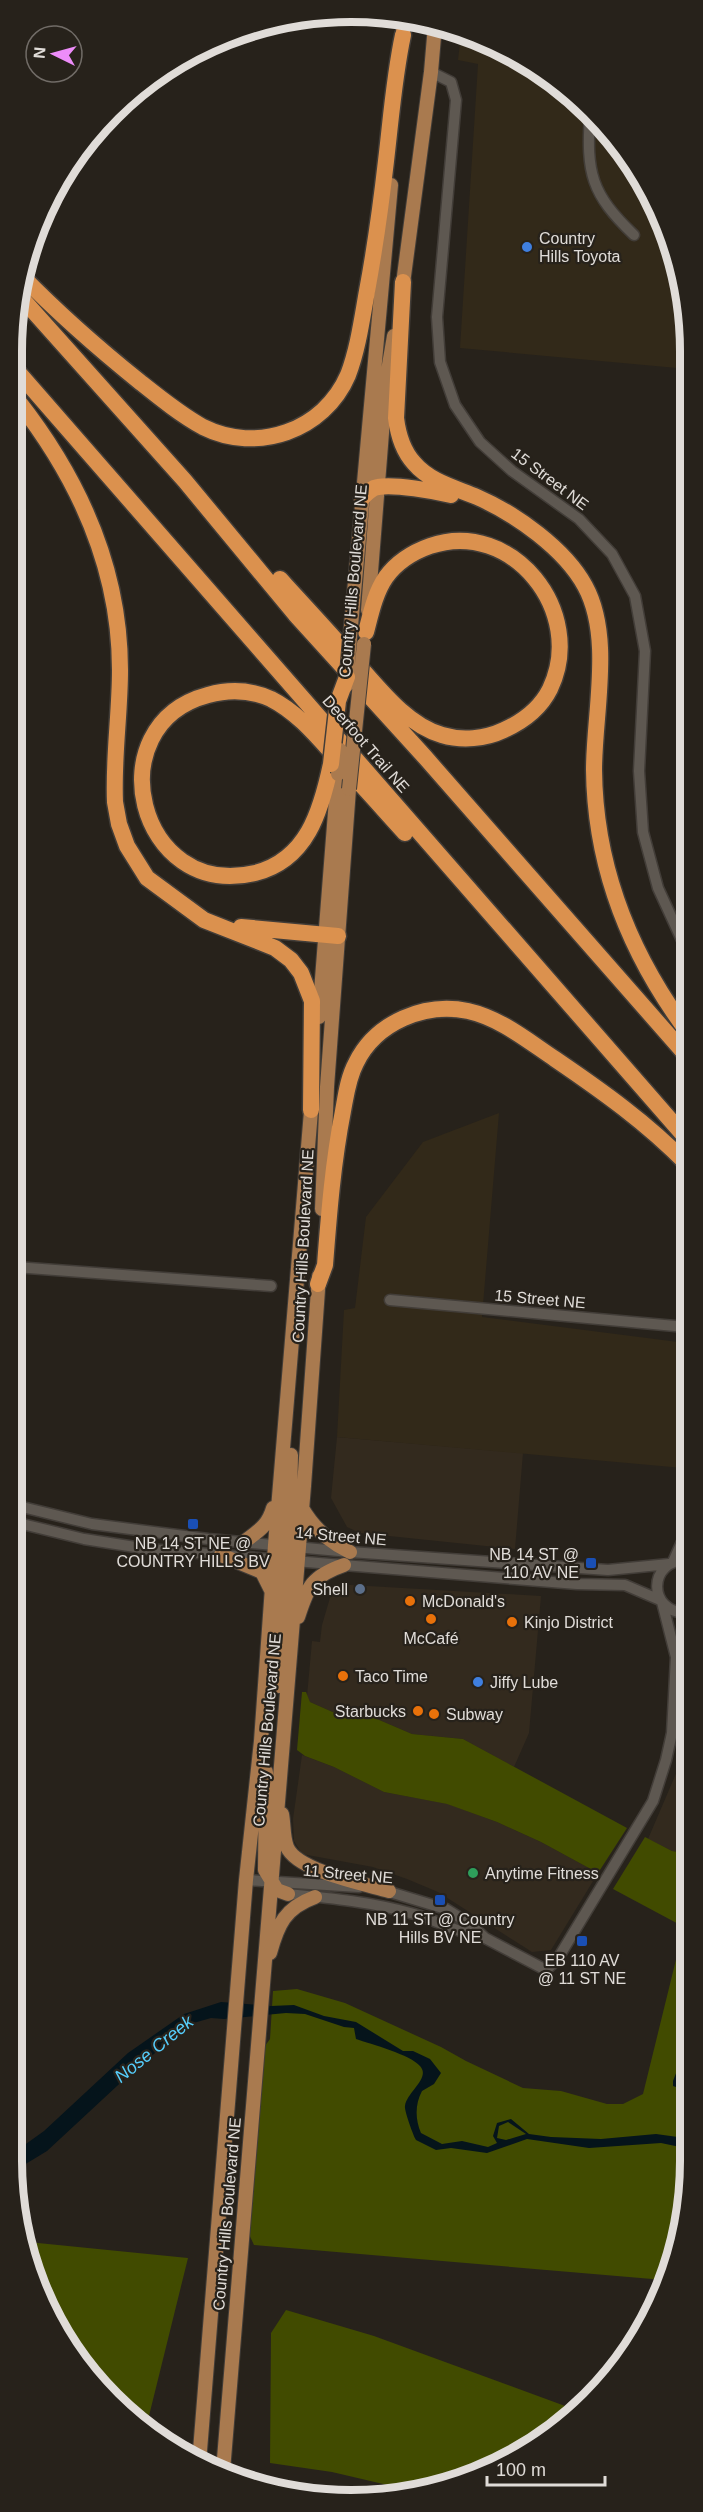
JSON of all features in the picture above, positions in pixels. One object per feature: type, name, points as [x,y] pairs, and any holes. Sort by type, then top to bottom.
[{"type":"highway","points":[[30,283],[120,366],[203,427],[237,437],[260,438],[282,435],[313,420],[327,406],[344,381],[359,332],[377,234],[395,70],[404,27]]},
{"type":"highway","points":[[403,282],[396,418],[398,434],[409,456],[414,464],[438,482],[479,498],[503,511],[548,542],[577,574],[591,598],[599,640],[594,771],[603,853],[618,908],[636,949],[663,999],[680,1022]]},
{"type":"highway","name":"Deerfoot Trail NE","points":[[26,303],[185,481],[295,614],[424,756],[680,1048]]},
{"type":"highway","name":"Deerfoot Trail NE","points":[[22,377],[680,1131]]},
{"type":"highway","points":[[22,407],[61,461],[79,493],[104,562],[118,637],[120,669],[115,786],[116,802],[127,846],[147,878],[216,926],[275,948],[291,960],[301,973],[312,1001],[311,1110]]},
{"type":"highway","points":[[185,481],[252,549],[387,696],[409,717],[426,728],[442,735],[474,738],[488,736],[515,725],[529,716],[542,702],[550,689],[559,662],[559,629],[542,587],[532,574],[505,552],[478,542],[450,541],[435,544],[421,549],[399,564],[387,576],[379,590],[360,634]]},
{"type":"highway","points":[[362,498],[378,487],[435,491],[463,499],[490,511],[560,562],[579,585],[591,611],[599,640]]},
{"type":"highway","points":[[347,677],[338,702],[334,769],[316,818],[299,846],[288,858],[255,873],[221,875],[207,873],[184,861],[163,844],[154,831],[142,800],[142,767],[148,746],[170,716],[198,698],[227,691],[256,694],[270,699],[302,721],[317,736],[427,857],[487,920],[534,964]]},
{"type":"highway","points":[[197,914],[237,927],[332,936]]},
{"type":"highway","points":[[318,1284],[325,1265],[337,1144],[349,1082],[356,1063],[372,1041],[386,1028],[412,1014],[436,1009],[455,1009],[495,1021],[524,1038],[620,1104],[680,1157]]},
{"type":"main road","name":"Country Hills Boulevard NE","points":[[224,2463],[291,1639],[281,1474],[311,1110],[350,789],[360,634],[362,498],[404,27]]},
{"type":"main road","name":"Country Hills Boulevard NE","points":[[347,677],[360,634],[378,487],[387,382],[403,282],[434,33]]},
{"type":"main road","name":"Country Hills Boulevard NE","points":[[200,2452],[272,1591],[302,1508],[318,1284],[327,1087],[334,769]]},
{"type":"main road","points":[[284,1738],[279,1689],[291,1460],[288,1393]]},
{"type":"main road","points":[[244,1542],[264,1528],[270,1520],[281,1474]]},
{"type":"main road","points":[[302,1508],[310,1522],[333,1544],[350,1552]]},
{"type":"main road","points":[[222,1556],[262,1572],[272,1591]]},
{"type":"main road","points":[[291,1639],[307,1591],[320,1574],[344,1565]]},
{"type":"main road","points":[[261,1741],[266,1765],[265,1870],[277,1890],[288,1894]]},
{"type":"main road","points":[[279,1790],[286,1846],[293,1856],[322,1871],[390,1891]]},
{"type":"main road","points":[[263,1984],[272,1948],[287,1912],[302,1901],[315,1897]]},
{"type":"street","name":"15 Street NE","points":[[431,72],[451,82],[456,100],[436,317],[440,362],[455,405],[480,442],[512,471],[579,519],[612,554],[635,596],[645,651],[639,771],[643,832],[658,888],[680,936]]},
{"type":"street","points":[[591,126],[589,165],[594,184],[614,216],[634,236]]},
{"type":"street","points":[[22,1268],[271,1287]]},
{"type":"street","name":"15 Street NE","points":[[390,1300],[680,1326]]},
{"type":"street","name":"14 Street NE","points":[[22,1507],[92,1524],[149,1533],[244,1542],[344,1565],[534,1581],[625,1585],[680,1612]]},
{"type":"street","name":"14 Street NE","points":[[22,1524],[102,1542],[222,1556],[350,1552],[608,1569],[680,1561]]},
{"type":"street","points":[[676,1657],[657,1584],[663,1569],[671,1563],[680,1545]]},
{"type":"street","points":[[534,1581],[546,1570],[558,1566]]},
{"type":"street","points":[[485,1938],[546,1970],[567,1945],[653,1801],[671,1738],[676,1657],[680,1645]]},
{"type":"street","name":"11 Street NE","points":[[246,1880],[390,1891],[446,1909],[470,1924],[485,1938]]},
{"type":"street","name":"11 Street NE","points":[[288,1894],[361,1902],[415,1914],[468,1935],[485,1938]]},
{"type":"shaded area","points":[[460,41],[497,56],[516,67],[552,90],[584,119],[613,151],[647,206],[663,246],[678,309],[680,368],[460,348],[478,64],[458,60]]},
{"type":"shaded area","points":[[499,1113],[482,1317],[680,1342],[680,1468],[337,1437],[344,1310],[355,1308],[366,1217],[423,1142]]},
{"type":"shaded area","points":[[337,1437],[523,1453],[515,1549],[360,1533],[347,1527],[331,1498]]},
{"type":"shaded area","points":[[334,1584],[541,1596],[529,1733],[514,1767],[463,1739],[412,1734],[370,1716],[344,1717],[310,1702],[307,1696],[312,1641],[320,1642],[322,1625]]},
{"type":"shaded area","points":[[680,1754],[680,1852],[672,1851],[648,1839],[678,1769]]},
{"type":"shaded area","points":[[302,1755],[334,1767],[384,1792],[448,1804],[497,1822],[541,1842],[598,1873],[551,1950],[532,1952],[438,1892],[373,1867],[302,1854],[294,1841],[293,1819]]},
{"type":"green space","points":[[302,1692],[306,1692],[310,1702],[344,1717],[370,1716],[412,1734],[463,1739],[627,1828],[598,1873],[541,1842],[497,1822],[447,1804],[384,1792],[334,1767],[305,1756],[297,1750]]},
{"type":"green space","points":[[645,1837],[672,1851],[680,1852],[680,1925],[613,1889]]},
{"type":"green space","points":[[680,1943],[680,2182],[674,2225],[658,2279],[254,2245],[248,2232],[262,2050],[270,2039],[273,1991],[297,1989],[345,2003],[523,2088],[561,2091],[607,2104],[623,2104],[643,2094]]},
{"type":"green space","points":[[33,2243],[188,2258],[148,2419],[104,2377],[78,2343],[56,2306]]},
{"type":"green space","points":[[286,2310],[374,2336],[569,2407],[552,2422],[497,2456],[457,2472],[416,2483],[395,2487],[332,2472],[270,2463],[271,2333]]},
{"type":"water","name":"Nose Creek","points":[[221,2002],[271,2006],[294,2005],[324,2016],[356,2022],[403,2051],[413,2051],[430,2059],[441,2073],[434,2084],[422,2091],[417,2106],[417,2117],[421,2133],[442,2144],[462,2141],[488,2147],[497,2143],[493,2136],[497,2123],[511,2119],[529,2134],[601,2139],[656,2134],[680,2137],[680,2147],[661,2143],[589,2148],[527,2139],[487,2153],[451,2148],[436,2150],[416,2140],[405,2108],[423,2075],[420,2066],[400,2054],[356,2039],[354,2028],[305,2014],[286,2013],[224,2019],[211,2018],[190,2024],[131,2073],[47,2151],[22,2166],[22,2147],[44,2131],[128,2053],[184,2014]],"holes":[[[508,2122],[526,2134],[506,2140],[497,2138],[499,2126]]]},
{"type":"water","points":[[680,2063],[680,2088],[673,2086]]},
{"type":"place","name":"Country Hills Toyota","points":[[527,247]]},
{"type":"place","name":"NB 14 ST NE @ COUNTRY HILLS BV","points":[[193,1524]]},
{"type":"place","name":"NB 14 ST @ 110 AV NE","points":[[591,1563]]},
{"type":"place","name":"Shell","points":[[360,1589]]},
{"type":"place","name":"McDonald's","points":[[410,1601]]},
{"type":"place","name":"McCafé","points":[[431,1619]]},
{"type":"place","name":"Kinjo District","points":[[512,1622]]},
{"type":"place","name":"Taco Time","points":[[343,1676]]},
{"type":"place","name":"Jiffy Lube","points":[[478,1682]]},
{"type":"place","name":"Starbucks","points":[[418,1711]]},
{"type":"place","name":"Subway","points":[[434,1714]]},
{"type":"place","name":"Anytime Fitness","points":[[473,1873]]},
{"type":"place","name":"NB 11 ST @ Country Hills BV NE","points":[[440,1900]]},
{"type":"place","name":"EB 110 AV @ 11 ST NE","points":[[582,1941]]}]
